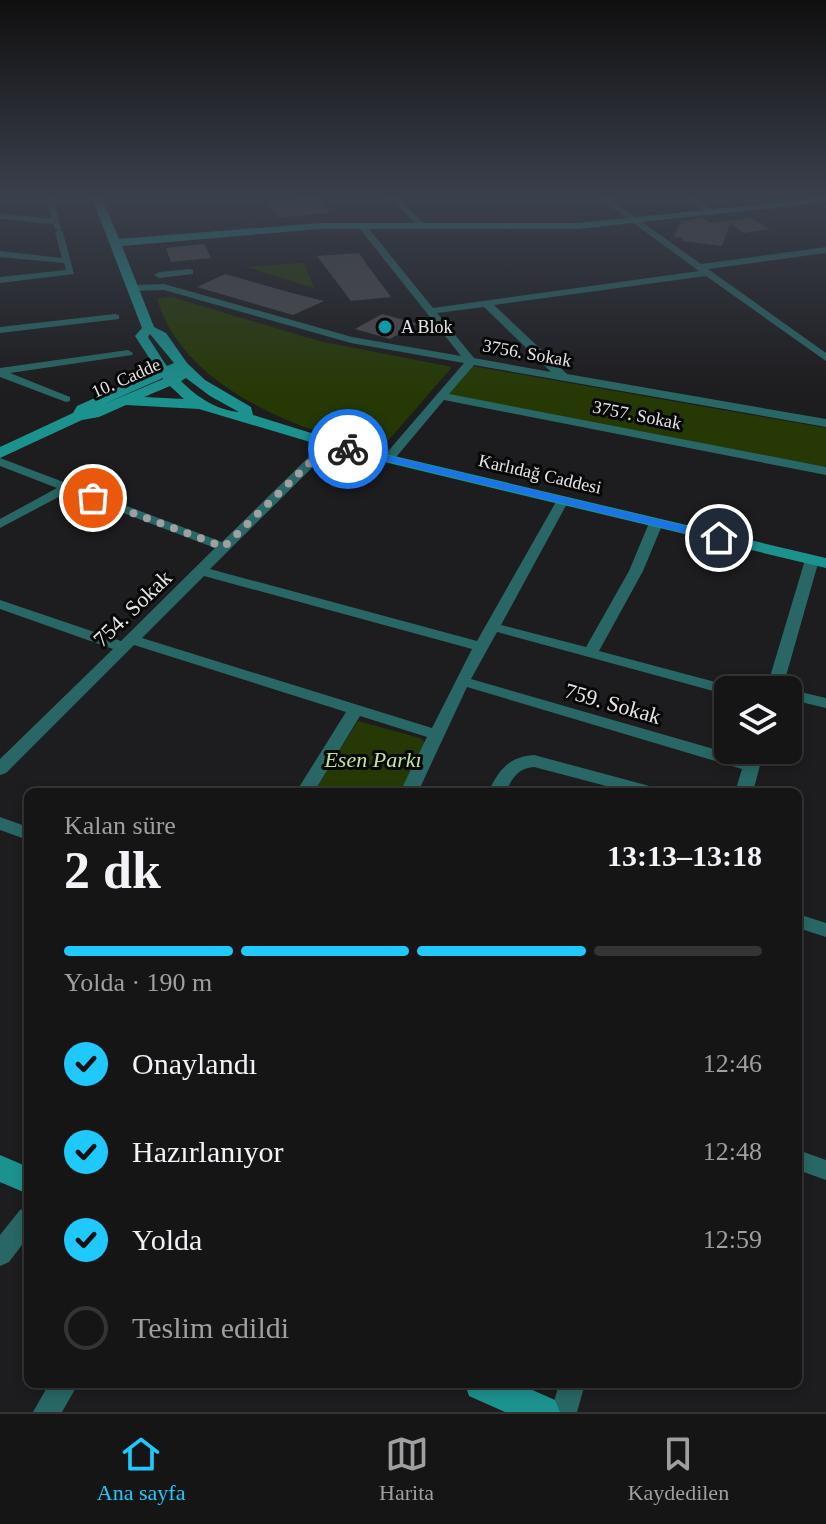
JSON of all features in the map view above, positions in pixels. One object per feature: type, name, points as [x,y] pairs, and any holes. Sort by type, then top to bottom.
[{"type":"main road","name":"Karlıdağ Caddesi","points":[[123,264],[149,329]]},
{"type":"main road","name":"Karlıdağ Caddesi","points":[[149,329],[160,332],[184,368],[220,398],[246,410],[246,417]]},
{"type":"main road","name":"Karlıdağ Caddesi","points":[[149,329],[141,336],[167,376],[203,405],[231,418],[246,417],[388,459],[819,562]]},
{"type":"main road","name":"10. Cadde","points":[[0,453],[79,416],[94,414],[118,403],[184,368]]},
{"type":"main road","name":"10. Cadde","points":[[79,416],[82,409],[167,376]]},
{"type":"main road","points":[[118,403],[162,401],[203,405]]},
{"type":"main road","points":[[0,1168],[24,1179]]},
{"type":"main road","points":[[490,1388],[543,1412]]},
{"type":"street","points":[[0,280],[71,272],[69,264]]},
{"type":"street","points":[[388,459],[471,361],[392,264]]},
{"type":"street","points":[[694,264],[825,356]]},
{"type":"street","points":[[430,311],[741,264]]},
{"type":"street","points":[[159,275],[190,272]]},
{"type":"street","name":"3756. Sokak","points":[[132,288],[164,287],[351,340],[826,423]]},
{"type":"street","points":[[486,303],[563,377]]},
{"type":"street","points":[[0,330],[115,317]]},
{"type":"street","points":[[0,372],[128,353]]},
{"type":"street","points":[[0,372],[66,399]]},
{"type":"street","name":"3757. Sokak","points":[[442,396],[826,471]]},
{"type":"street","name":"754. Sokak","points":[[0,769],[329,444]]},
{"type":"street","points":[[0,462],[224,547]]},
{"type":"street","points":[[0,524],[67,488]]},
{"type":"street","points":[[411,788],[462,681],[563,500]]},
{"type":"street","points":[[591,652],[636,571],[656,523]]},
{"type":"street","points":[[779,676],[819,562]]},
{"type":"street","points":[[202,571],[481,647]]},
{"type":"street","points":[[0,604],[437,735]]},
{"type":"street","points":[[493,627],[714,686]]},
{"type":"street","name":"759. Sokak","points":[[462,681],[714,747]]},
{"type":"street","points":[[802,697],[826,703]]},
{"type":"street","points":[[307,788],[355,711]]},
{"type":"street","points":[[499,788],[508,770],[519,761],[534,761],[634,788]]},
{"type":"street","points":[[745,788],[752,764]]},
{"type":"street","points":[[0,823],[24,832]]},
{"type":"street","points":[[802,922],[826,930]]},
{"type":"street","points":[[802,1161],[826,1170]]},
{"type":"street","points":[[0,1254],[24,1223]]},
{"type":"street","points":[[46,1412],[62,1388]]},
{"type":"street","points":[[564,1412],[571,1388]]},
{"type":"green space","points":[[304,264],[314,288],[247,267]]},
{"type":"green space","points":[[172,297],[319,341],[452,367],[381,449],[349,441],[281,418],[218,381],[192,358],[171,330],[157,299]]},
{"type":"green space","points":[[472,366],[826,428],[826,467],[447,395]]},
{"type":"green space","name":"Esen Parkı","points":[[358,721],[420,738],[427,744],[404,788],[316,788]]},
{"type":"building","points":[[323,264],[367,264],[391,297],[351,301]]},
{"type":"building","points":[[225,274],[324,301],[293,315],[197,287]]},
{"type":"building","name":"A Blok","points":[[382,314],[416,324],[390,339],[355,329]]},
{"type":"way so far","points":[[93,498],[224,547],[329,444],[348,449]]},
{"type":"place","name":"A Blok","points":[[385,327]]},
{"type":"route","points":[[348,449],[719,538]]}]
